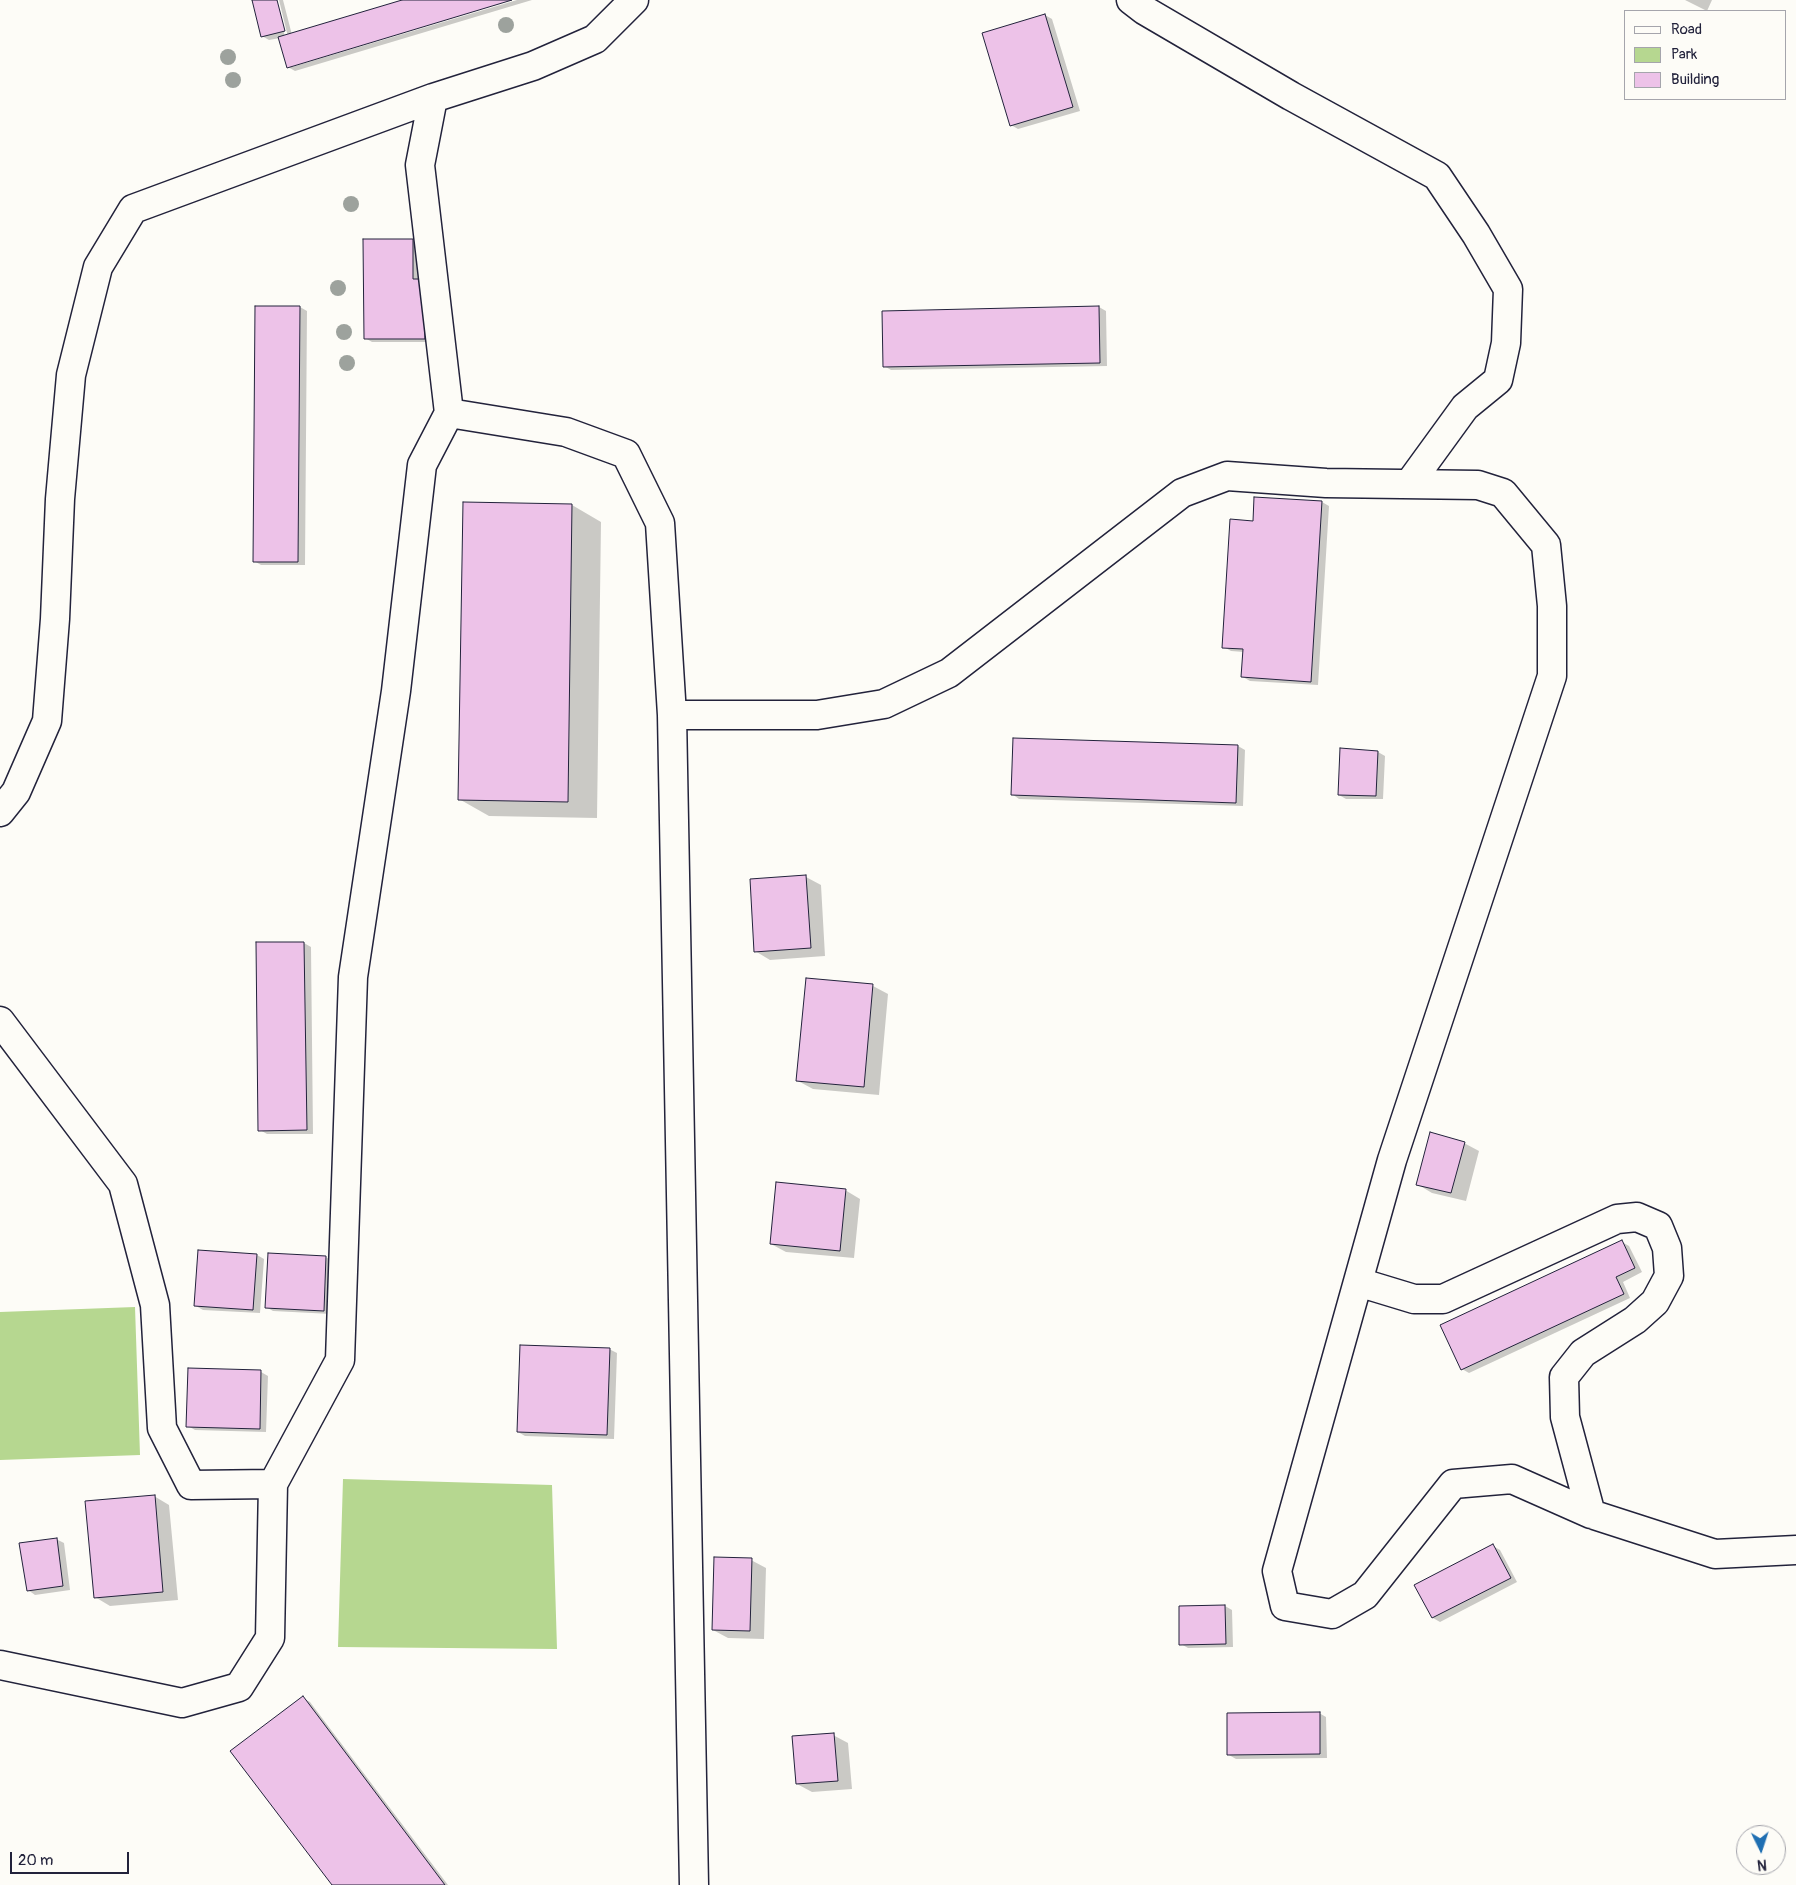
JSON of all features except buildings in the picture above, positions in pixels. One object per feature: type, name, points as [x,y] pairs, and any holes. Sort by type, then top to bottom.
[{"type":"street","points":[[0,812],[16,792],[46,721],[55,619],[60,499],[71,375],[98,267],[133,209],[433,98],[532,66],[595,39],[634,0]]},
{"type":"street","points":[[1131,0],[1144,10],[1291,96],[1437,176],[1508,289],[1506,343],[1498,380],[1465,407],[1409,484]]},
{"type":"street","points":[[0,1665],[182,1702],[239,1687],[270,1638],[273,1484],[340,1360],[353,977],[396,691],[422,465],[449,413],[420,165],[433,98]]},
{"type":"street","points":[[449,413],[566,432],[626,454],[660,523],[672,715],[694,1885]]},
{"type":"street","points":[[672,715],[817,715],[884,704],[949,673],[1182,494],[1227,476],[1326,483],[1478,485],[1503,494],[1546,544],[1552,606],[1552,676],[1392,1160],[1277,1571],[1285,1606],[1332,1614],[1365,1595],[1453,1484],[1512,1479],[1590,1514],[1714,1554],[1796,1550]]},
{"type":"street","points":[[0,1021],[123,1184],[155,1305],[162,1428],[191,1485],[273,1484]]},
{"type":"street","points":[[1358,1282],[1414,1299],[1443,1299],[1618,1219],[1637,1217],[1658,1226],[1667,1248],[1669,1276],[1655,1302],[1635,1320],[1583,1353],[1564,1377],[1565,1417],[1590,1514]]},
{"type":"green space","points":[[135,1307],[140,1455],[0,1460],[0,1312]]},
{"type":"green space","points":[[343,1479],[552,1485],[557,1649],[338,1647]]}]
